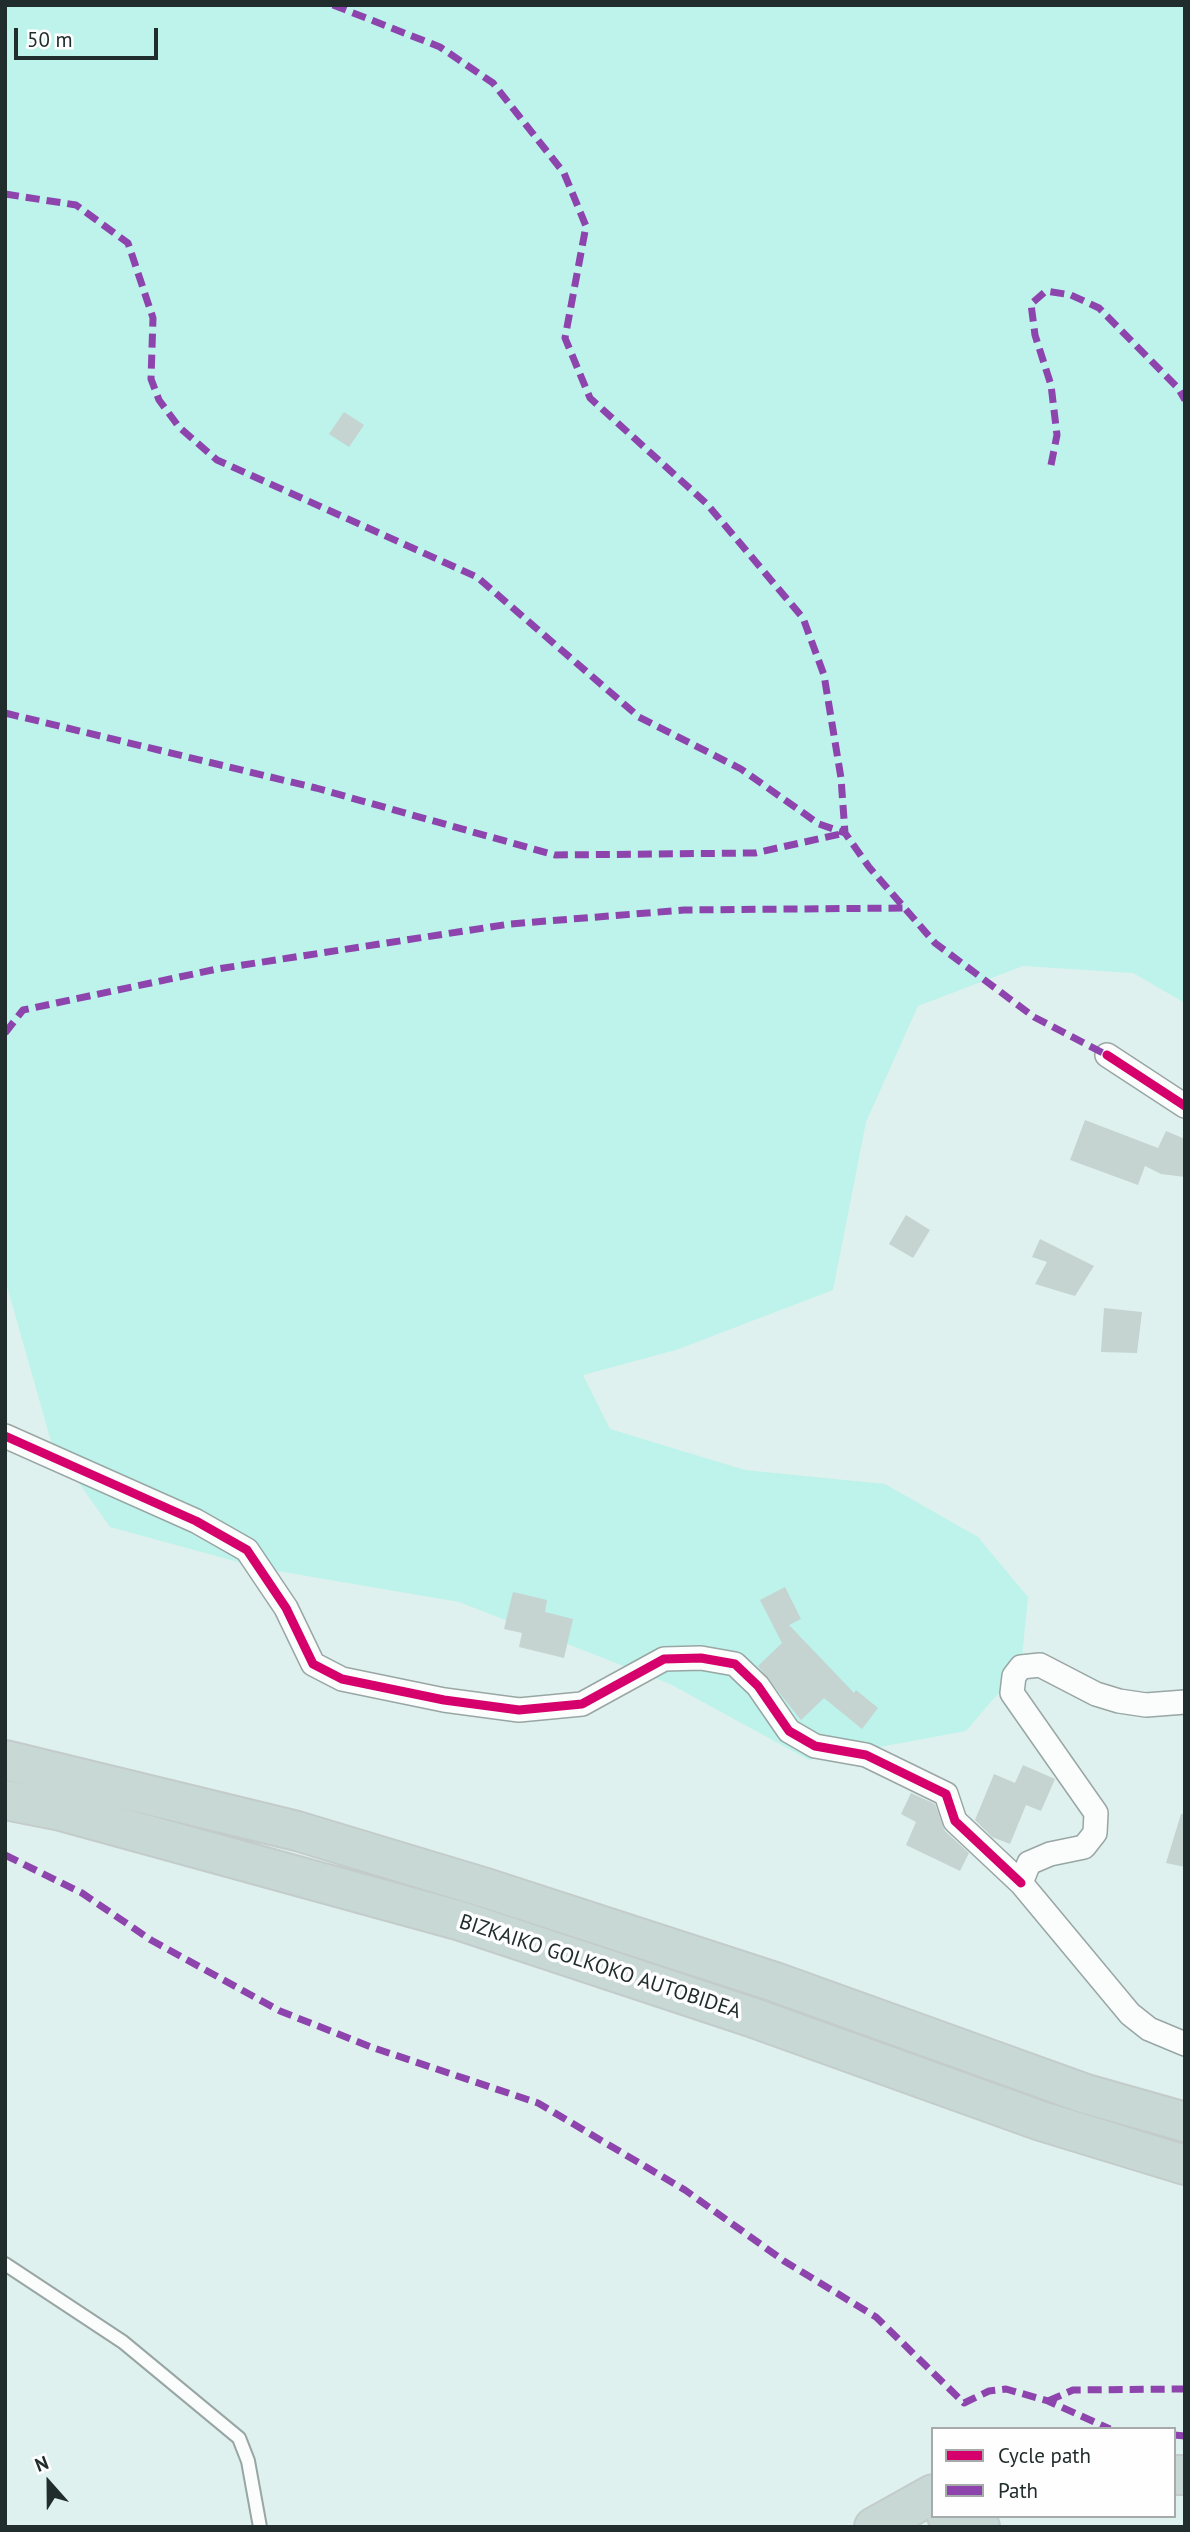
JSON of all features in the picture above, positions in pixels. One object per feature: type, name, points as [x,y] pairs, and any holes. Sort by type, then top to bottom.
[{"type":"highway","name":"BIZKAIKO GOLKOKO AUTOBIDEA","points":[[5,1760],[297,1831],[486,1888],[750,1973],[1086,2094],[1185,2122]]},
{"type":"highway","name":"BIZKAIKO GOLKOKO AUTOBIDEA","points":[[5,1800],[61,1811],[461,1921],[751,2017],[1041,2121],[1185,2165]]},
{"type":"highway","points":[[879,2524],[931,2495]]},
{"type":"highway","points":[[879,2524],[931,2515]]},
{"type":"highway","points":[[953,2518],[980,2527]]},
{"type":"street","points":[[1107,1055],[1185,1106]]},
{"type":"street","points":[[5,1436],[195,1521],[247,1550],[286,1608],[313,1664],[342,1679],[444,1700],[519,1710],[582,1704],[664,1659],[701,1658],[735,1664],[758,1686],[789,1731],[815,1746],[866,1755],[946,1794],[955,1821],[1021,1883],[1130,2014],[1149,2029],[1185,2044]]},
{"type":"street","points":[[1021,1883],[1029,1863],[1050,1854],[1084,1847],[1096,1833],[1096,1813],[1012,1693],[1014,1676],[1021,1667],[1046,1668],[1096,1694],[1119,1701],[1146,1705],[1185,1702]]},
{"type":"lane","points":[[5,2264],[122,2342],[239,2438],[248,2461],[260,2527]]},
{"type":"shaded area","points":[[5,5],[1185,5],[1185,1003],[1133,973],[1023,966],[918,1006],[866,1122],[833,1290],[676,1350],[583,1375],[610,1429],[745,1470],[885,1484],[978,1537],[1028,1597],[1021,1667],[966,1731],[809,1760],[670,1684],[459,1602],[260,1568],[110,1527],[52,1445],[5,1279]]},
{"type":"building","points":[[344,412],[364,425],[349,447],[329,434]]},
{"type":"building","points":[[1085,1120],[1158,1148],[1166,1131],[1185,1139],[1185,1177],[1161,1174],[1145,1166],[1138,1185],[1070,1160]]},
{"type":"building","points":[[906,1215],[930,1230],[913,1258],[889,1244]]},
{"type":"building","points":[[1040,1239],[1094,1266],[1075,1296],[1035,1284],[1047,1262],[1032,1257]]},
{"type":"building","points":[[1104,1308],[1142,1312],[1137,1353],[1101,1352]]},
{"type":"building","points":[[785,1587],[801,1619],[789,1625],[854,1693],[856,1690],[878,1708],[862,1729],[824,1698],[801,1720],[758,1666],[782,1643],[760,1600]]},
{"type":"building","points":[[513,1592],[547,1600],[545,1612],[573,1619],[564,1658],[519,1647],[522,1633],[504,1629]]},
{"type":"building","points":[[1023,1765],[1055,1779],[1041,1811],[1026,1805],[1010,1844],[992,1837],[975,1820],[994,1774],[1015,1783]]},
{"type":"building","points":[[911,1793],[935,1804],[945,1831],[969,1853],[960,1871],[906,1845],[916,1822],[901,1814]]},
{"type":"building","points":[[1181,1814],[1185,1814],[1185,1867],[1166,1863]]},
{"type":"marked path","points":[[333,5],[440,47],[493,83],[564,173],[586,226],[565,338],[590,398],[707,504],[803,618],[824,675],[841,778],[845,833],[869,867],[935,943],[1034,1017],[1107,1055]]},
{"type":"marked path","points":[[5,194],[76,205],[128,243],[153,318],[151,379],[159,400],[179,427],[217,460],[477,577],[639,717],[741,769],[819,824],[845,833]]},
{"type":"marked path","points":[[1051,465],[1057,435],[1051,385],[1035,335],[1031,304],[1046,291],[1071,295],[1099,308],[1178,388],[1185,400]]},
{"type":"marked path","points":[[5,713],[316,788],[555,855],[755,853],[845,833]]},
{"type":"marked path","points":[[5,1033],[23,1010],[217,969],[510,924],[684,910],[904,908]]},
{"type":"marked path","points":[[5,1855],[82,1893],[151,1940],[280,2011],[371,2047],[538,2103],[685,2190],[784,2261],[876,2317],[964,2403],[989,2391],[1006,2389],[1048,2401],[1106,2427]]},
{"type":"marked path","points":[[1048,2401],[1073,2390],[1185,2389]]},
{"type":"marked path","points":[[1176,2435],[1185,2436]]},
{"type":"cycle path","points":[[1107,1055],[1185,1106]]},
{"type":"cycle path","points":[[5,1436],[196,1521],[247,1550],[286,1608],[313,1664],[342,1679],[444,1700],[519,1710],[582,1704],[664,1659],[701,1658],[735,1664],[758,1686],[789,1731],[815,1746],[866,1755],[946,1794],[955,1821],[1021,1883]]}]
